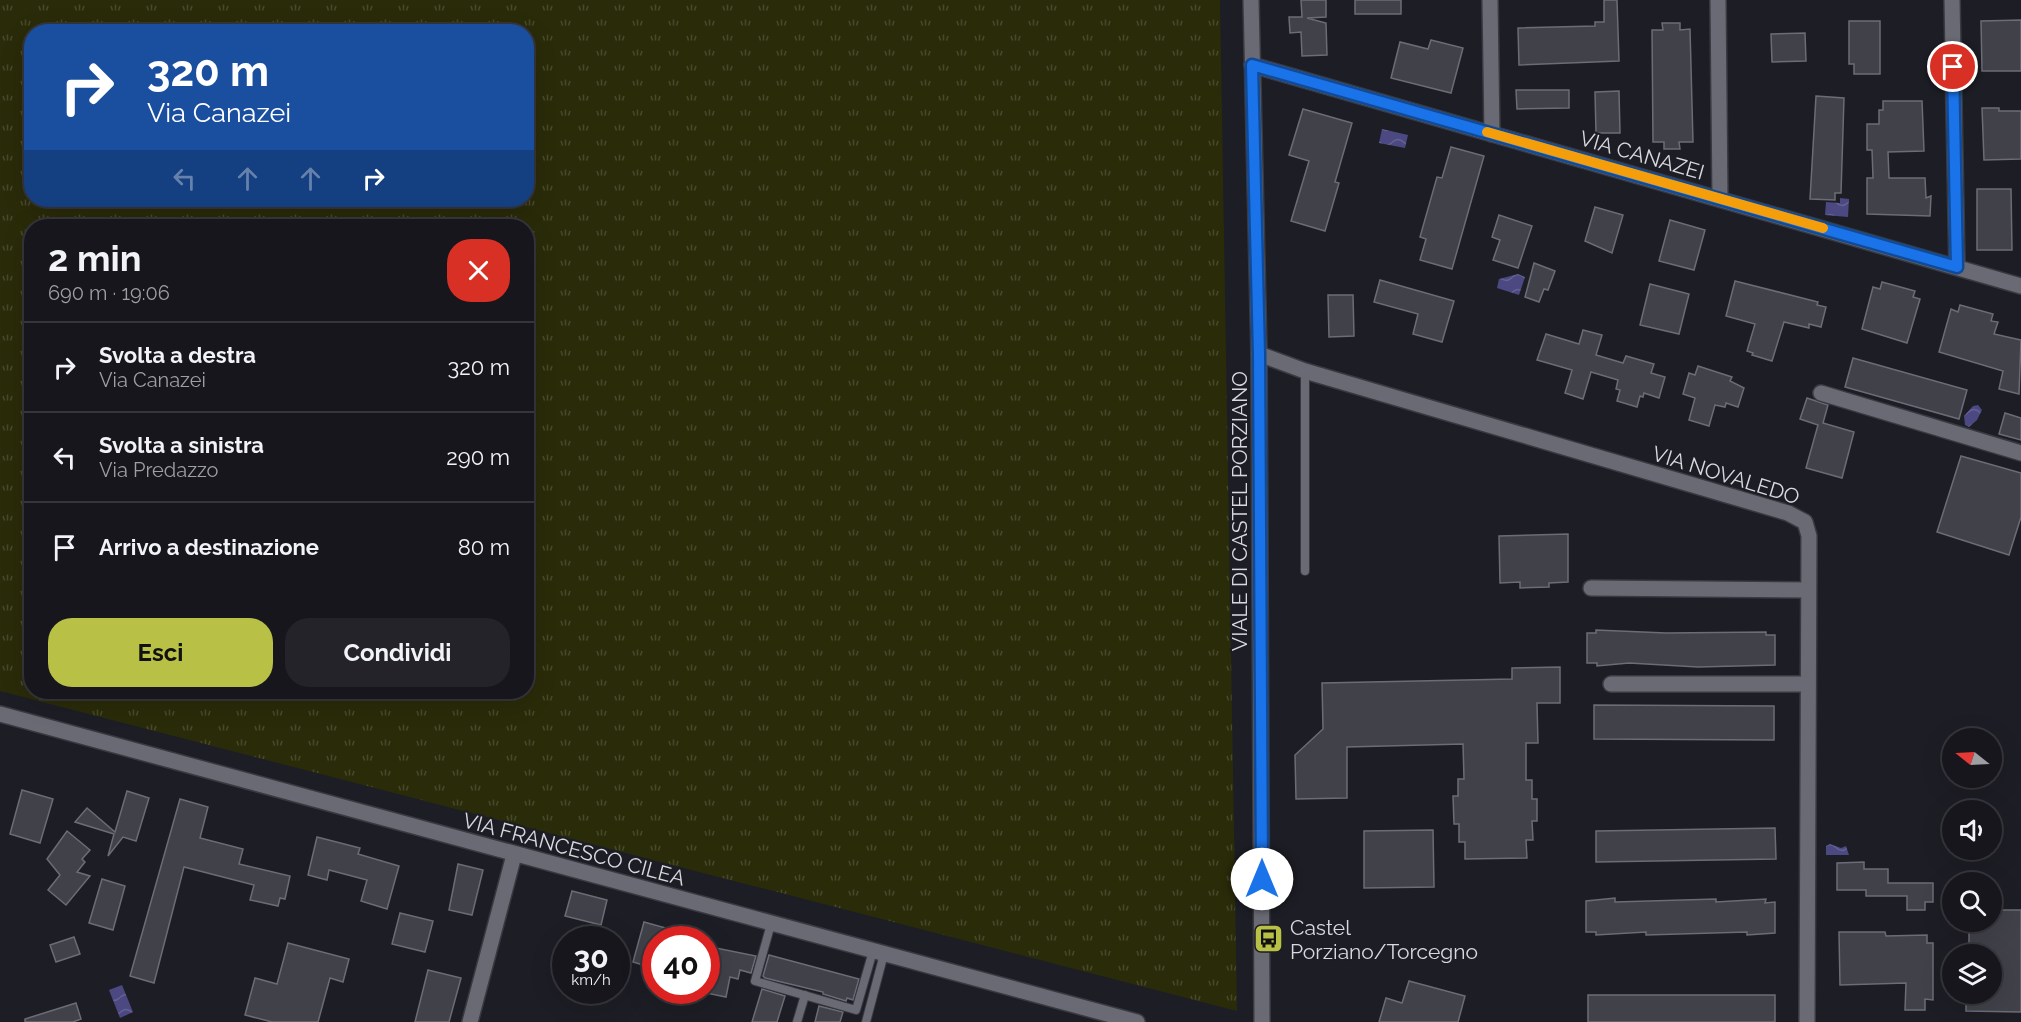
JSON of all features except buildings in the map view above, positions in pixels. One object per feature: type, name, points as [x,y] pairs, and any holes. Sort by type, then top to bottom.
[{"type":"street","name":"VIALE DI CASTEL PORZIANO","points":[[1251,0],[1259,354],[1262,1022]]},
{"type":"street","points":[[1490,0],[1492,134]]},
{"type":"street","points":[[1718,0],[1720,198]]},
{"type":"street","points":[[1952,0],[1957,267]]},
{"type":"street","name":"VIA CANAZEI","points":[[1252,65],[2021,286]]},
{"type":"street","name":"VIA NOVALEDO","points":[[1259,354],[1305,371],[1792,515],[1804,522],[1808,532],[1807,1022]]},
{"type":"street","points":[[1821,393],[2021,453]]},
{"type":"street","points":[[1591,588],[1808,590]]},
{"type":"street","points":[[1611,684],[1808,684]]},
{"type":"street","name":"VIA FRANCESCO CILEA","points":[[0,714],[1137,1022]]},
{"type":"street","points":[[470,1022],[514,855]]},
{"type":"lane","points":[[1305,371],[1305,571]]},
{"type":"lane","points":[[771,924],[755,981],[856,1010],[879,953]]},
{"type":"lane","points":[[866,1022],[879,953]]},
{"type":"lane","points":[[797,1022],[805,995]]},
{"type":"green space","points":[[0,0],[1220,0],[1237,1011],[31,699],[534,699],[534,219],[24,219],[24,697],[0,691]]},
{"type":"water","points":[[1382,129],[1408,135],[1405,148],[1379,143]]},
{"type":"water","points":[[1840,198],[1849,199],[1848,217],[1825,215],[1826,202],[1840,203]]},
{"type":"water","points":[[1518,274],[1525,277],[1519,295],[1497,288],[1499,279]]},
{"type":"water","points":[[1978,405],[1982,410],[1977,420],[1969,427],[1965,425],[1964,416],[1973,406]]},
{"type":"water","points":[[1830,844],[1841,848],[1846,846],[1849,855],[1826,855],[1826,846]]},
{"type":"water","points":[[122,985],[133,1012],[120,1018],[109,990]]},
{"type":"slow traffic","points":[[1487,132],[1823,228]]},
{"type":"place","name":"Castel Porziano/Torcegno","points":[[1269,939]]},
{"type":"route","points":[[1262,879],[1259,354],[1252,65],[1957,267],[1953,67]]}]
